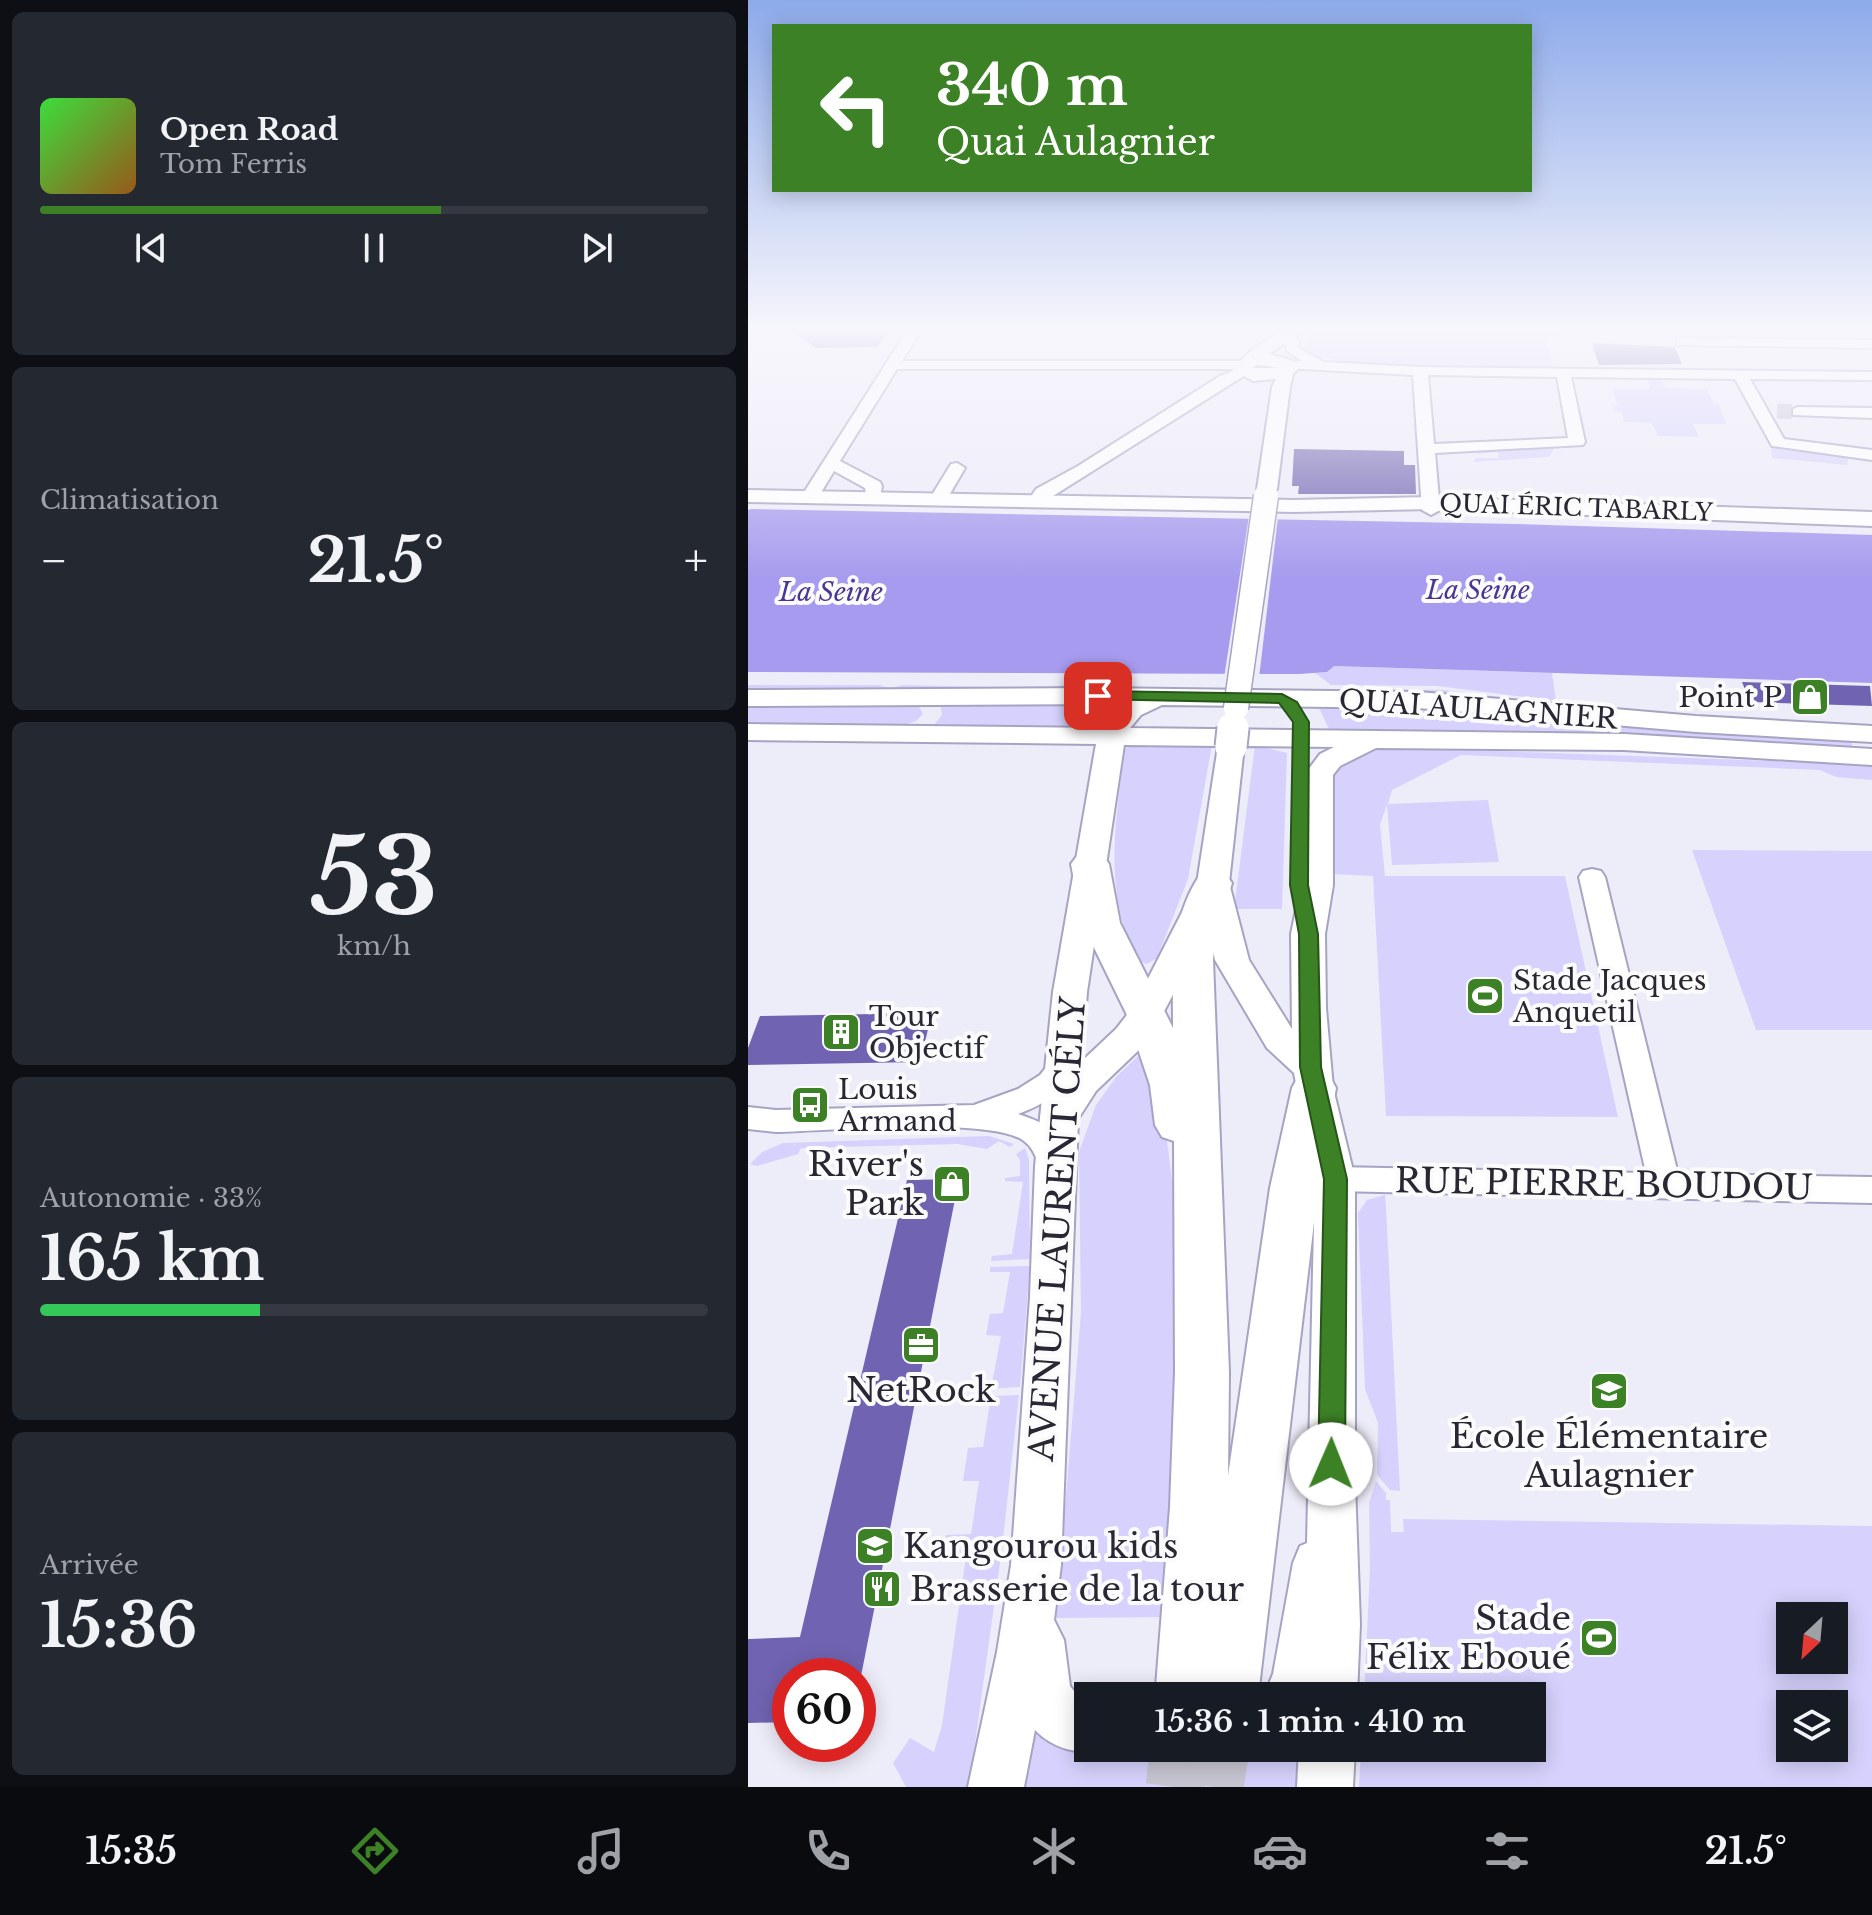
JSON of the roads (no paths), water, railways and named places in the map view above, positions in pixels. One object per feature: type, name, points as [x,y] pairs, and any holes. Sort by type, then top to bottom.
[{"type":"highway","points":[[1090,864],[1101,923],[1147,1013],[1172,1085],[1184,1157],[1188,1374],[1210,1682]]},
{"type":"highway","points":[[1199,1507],[1202,1372],[1193,960],[1195,938],[1213,883]]},
{"type":"highway","points":[[1210,1682],[1225,1386],[1210,959],[1213,883]]},
{"type":"highway","points":[[1211,1682],[1312,1078]]},
{"type":"main road","points":[[1060,1118],[1083,1082],[1129,1038],[1147,1013],[1213,883],[1275,412]]},
{"type":"main road","name":"QUAI ÉRIC TABARLY","points":[[748,496],[1430,506],[1865,519]]},
{"type":"main road","name":"QUAI ÉRIC TABARLY","points":[[1430,506],[1776,520],[1865,519]]},
{"type":"main road","name":"QUAI AULAGNIER","points":[[748,698],[1418,700],[1696,724],[1872,734]]},
{"type":"main road","points":[[898,732],[919,726],[931,717],[933,707],[922,698]]},
{"type":"main road","name":"AVENUE LAURENT CÉLY","points":[[996,1787],[1023,1652],[1036,1565],[1052,1297],[1055,1166],[1070,992],[1112,736],[1125,712],[1139,703],[1160,698]]},
{"type":"main road","points":[[1282,698],[1298,716],[1303,738],[1299,885],[1308,934],[1312,1078],[1335,1179],[1331,1483],[1334,1624],[1331,1682]]},
{"type":"main road","name":"QUAI AULAGNIER","points":[[748,732],[1624,742],[1872,757]]},
{"type":"main road","points":[[1037,735],[1080,755],[1103,777]]},
{"type":"main road","points":[[1308,934],[1317,885],[1319,774],[1333,758],[1372,738]]},
{"type":"main road","points":[[1213,883],[1232,960],[1280,1039],[1312,1078]]},
{"type":"main road","points":[[1298,1682],[1331,1483]]},
{"type":"main road","points":[[1036,1565],[1040,1688],[1049,1705],[1064,1719],[1074,1722]]},
{"type":"main road","points":[[1325,1787],[1326,1762]]},
{"type":"street","points":[[810,497],[863,412]]},
{"type":"street","points":[[1045,501],[1071,478],[1173,412]]},
{"type":"street","points":[[1424,412],[1430,506]]},
{"type":"street","points":[[1427,449],[1577,442],[1571,412]]},
{"type":"street","points":[[1770,412],[1782,445],[1872,455]]},
{"type":"street","points":[[1824,412],[1865,413],[1872,434]]},
{"type":"street","points":[[831,463],[874,486],[873,499]]},
{"type":"street","points":[[938,500],[957,468]]},
{"type":"street","points":[[1592,877],[1665,1186]]},
{"type":"street","points":[[748,1118],[776,1121],[970,1116],[997,1110],[1034,1094],[1056,1078],[1065,1064]]},
{"type":"street","points":[[970,1116],[1017,1124],[1034,1131],[1048,1146],[1055,1166]]},
{"type":"street","name":"RUE PIERRE BOUDOU","points":[[1335,1179],[1872,1190]]},
{"type":"water","name":"La Seine","points":[[748,510],[1516,524],[1872,535],[1872,683],[1334,666],[1327,672],[1299,674],[748,672]]},
{"type":"tunnel","points":[[1175,1787],[1178,1762]]},
{"type":"tunnel","points":[[1214,1787],[1218,1762]]},
{"type":"place","name":"Point P","points":[[1810,697]]},
{"type":"place","name":"Stade Jacques Anquetil","points":[[1485,996]]},
{"type":"place","name":"Tour Objectif","points":[[841,1032]]},
{"type":"place","name":"Louis Armand","points":[[810,1105]]},
{"type":"place","name":"River's Park","points":[[952,1184]]},
{"type":"place","name":"NetRock","points":[[921,1345]]},
{"type":"place","name":"École Élémentaire Aulagnier","points":[[1609,1391]]},
{"type":"place","name":"Kangourou kids","points":[[875,1546]]},
{"type":"place","name":"Brasserie de la tour","points":[[882,1589]]},
{"type":"place","name":"Stade Félix Eboué","points":[[1599,1638]]}]
